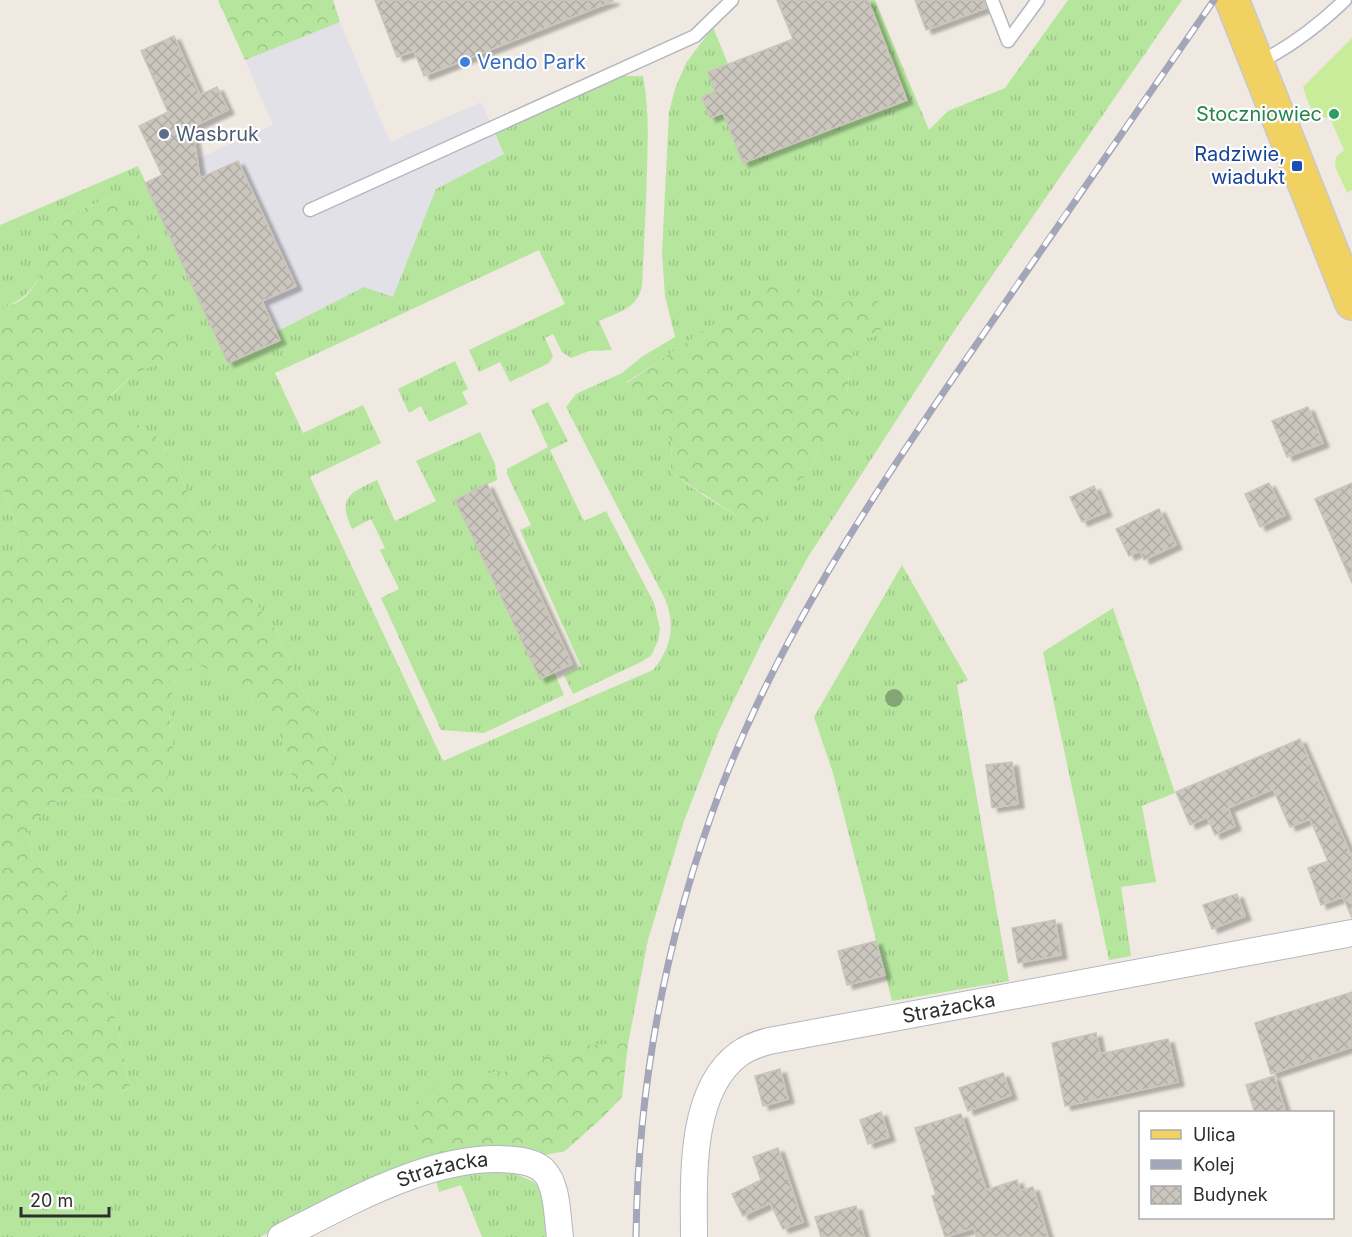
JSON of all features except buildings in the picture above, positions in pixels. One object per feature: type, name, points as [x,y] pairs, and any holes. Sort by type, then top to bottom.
[{"type":"main road","points":[[1232,0],[1352,303]]},
{"type":"street","name":"Strażacka","points":[[694,1237],[694,1170],[704,1110],[712,1088],[721,1073],[739,1054],[751,1047],[769,1041],[1352,933]]},
{"type":"street","name":"Strażacka","points":[[281,1237],[367,1195],[423,1173],[480,1159],[505,1159],[535,1164],[544,1171],[552,1185],[560,1237]]},
{"type":"lane","points":[[309,210],[695,36],[732,0]]},
{"type":"lane","points":[[992,0],[1008,41],[1038,0]]},
{"type":"lane","points":[[1257,64],[1280,52],[1332,13],[1345,0]]},
{"type":"shaded area","points":[[340,22],[390,142],[481,102],[504,154],[539,250],[213,401],[121,193],[273,125],[245,60]]},
{"type":"green space","points":[[218,0],[333,0],[340,22],[245,60]]},
{"type":"green space","points":[[868,0],[875,0],[929,130],[948,111],[1005,88],[1068,0],[1182,0],[956,328],[808,557],[762,642],[719,731],[684,821],[648,940],[628,1044],[587,1045],[540,1059],[524,1069],[490,1073],[441,1084],[432,1158],[361,1182],[361,1186],[260,1237],[0,1237],[0,1108],[19,1095],[54,1077],[86,1084],[108,1097],[130,1088],[111,998],[95,965],[94,931],[70,898],[32,858],[28,831],[51,803],[87,795],[129,801],[173,746],[169,706],[170,695],[177,677],[186,669],[202,666],[260,702],[277,726],[291,773],[347,804],[336,767],[275,630],[228,564],[195,510],[177,467],[157,437],[112,405],[111,396],[134,373],[121,193],[55,220],[47,261],[42,273],[26,294],[16,302],[2,308],[0,307],[0,225],[138,166],[229,363],[279,340],[276,332],[364,287],[393,297],[436,189],[504,154],[495,133],[619,76],[643,76],[648,134],[642,286],[636,300],[631,305],[599,321],[612,350],[589,351],[571,358],[562,352],[553,334],[545,338],[553,356],[549,363],[510,382],[500,362],[479,372],[469,350],[565,304],[539,250],[275,373],[303,433],[363,405],[381,443],[310,477],[443,761],[653,670],[668,645],[671,627],[665,599],[566,407],[576,394],[622,373],[643,356],[675,337],[665,296],[662,253],[669,112],[675,89],[686,63],[713,27],[728,64],[708,72],[715,92],[702,98],[710,118],[723,113],[744,163],[907,100]],"holes":[[[794,286],[824,303],[853,301],[870,293],[865,339],[856,339],[850,365],[847,394],[854,413],[833,439],[820,445],[811,468],[775,494],[764,512],[763,532],[670,472],[672,446],[665,428],[627,382],[697,336]]]},
{"type":"green space","name":"Stoczniowiec","points":[[1352,38],[1352,190],[1347,193],[1335,166],[1336,157],[1344,150],[1330,118],[1314,112],[1303,87]]},
{"type":"green space","points":[[121,193],[191,353],[134,373],[111,395],[112,405],[157,437],[177,467],[195,510],[228,564],[275,630],[336,767],[347,805],[329,810],[306,797],[291,773],[277,726],[260,702],[202,666],[186,669],[174,682],[169,715],[173,746],[166,791],[129,801],[87,795],[51,803],[28,831],[32,858],[70,898],[94,931],[95,965],[111,998],[130,1088],[108,1097],[86,1084],[54,1077],[19,1095],[0,1108],[0,573],[17,558],[19,534],[0,479],[0,307],[14,304],[34,287],[46,260],[55,220]]},
{"type":"green space","points":[[773,283],[794,286],[824,303],[853,301],[870,293],[882,308],[884,318],[878,336],[856,340],[850,365],[847,394],[854,413],[852,420],[833,439],[820,445],[811,468],[804,477],[775,494],[764,512],[763,533],[670,472],[672,446],[665,428],[640,411],[627,383]]},
{"type":"green space","points":[[455,361],[468,389],[462,392],[468,404],[429,422],[421,406],[409,413],[398,389]]},
{"type":"green space","points":[[548,402],[568,441],[550,450],[584,521],[606,511],[654,603],[660,629],[658,641],[651,656],[573,694],[564,675],[581,666],[520,530],[531,525],[507,474],[507,469],[548,447],[531,410]]},
{"type":"green space","points":[[480,432],[495,464],[497,480],[456,500],[540,678],[554,672],[564,695],[484,733],[441,730],[381,598],[399,589],[380,550],[385,548],[371,519],[352,529],[346,510],[346,503],[353,493],[377,480],[395,521],[436,501],[416,461]]},
{"type":"green space","points":[[0,479],[19,534],[17,558],[0,573]]},
{"type":"green space","points":[[902,565],[968,680],[957,685],[1009,981],[892,1001],[833,773],[814,717]]},
{"type":"green space","points":[[1113,608],[1175,793],[1142,806],[1156,882],[1121,887],[1131,956],[1109,960],[1043,652]]},
{"type":"green space","points":[[628,1044],[622,1097],[565,1151],[545,1155],[503,1151],[432,1158],[416,1141],[413,1115],[423,1093],[441,1083],[524,1069],[540,1059],[587,1045]]},
{"type":"green space","points":[[503,1168],[534,1182],[542,1190],[552,1237],[482,1237],[461,1185],[439,1192],[436,1180]]},
{"type":"railway","points":[[636,1237],[643,1122],[659,1008],[671,952],[686,896],[722,786],[770,677],[827,573],[890,472],[1214,0]]},
{"type":"place","name":"Vendo Park","points":[[465,62]]},
{"type":"place","name":"Stoczniowiec","points":[[1334,114]]},
{"type":"place","name":"Wasbruk","points":[[164,134]]},
{"type":"place","name":"Radziwie, wiadukt","points":[[1297,166]]}]
